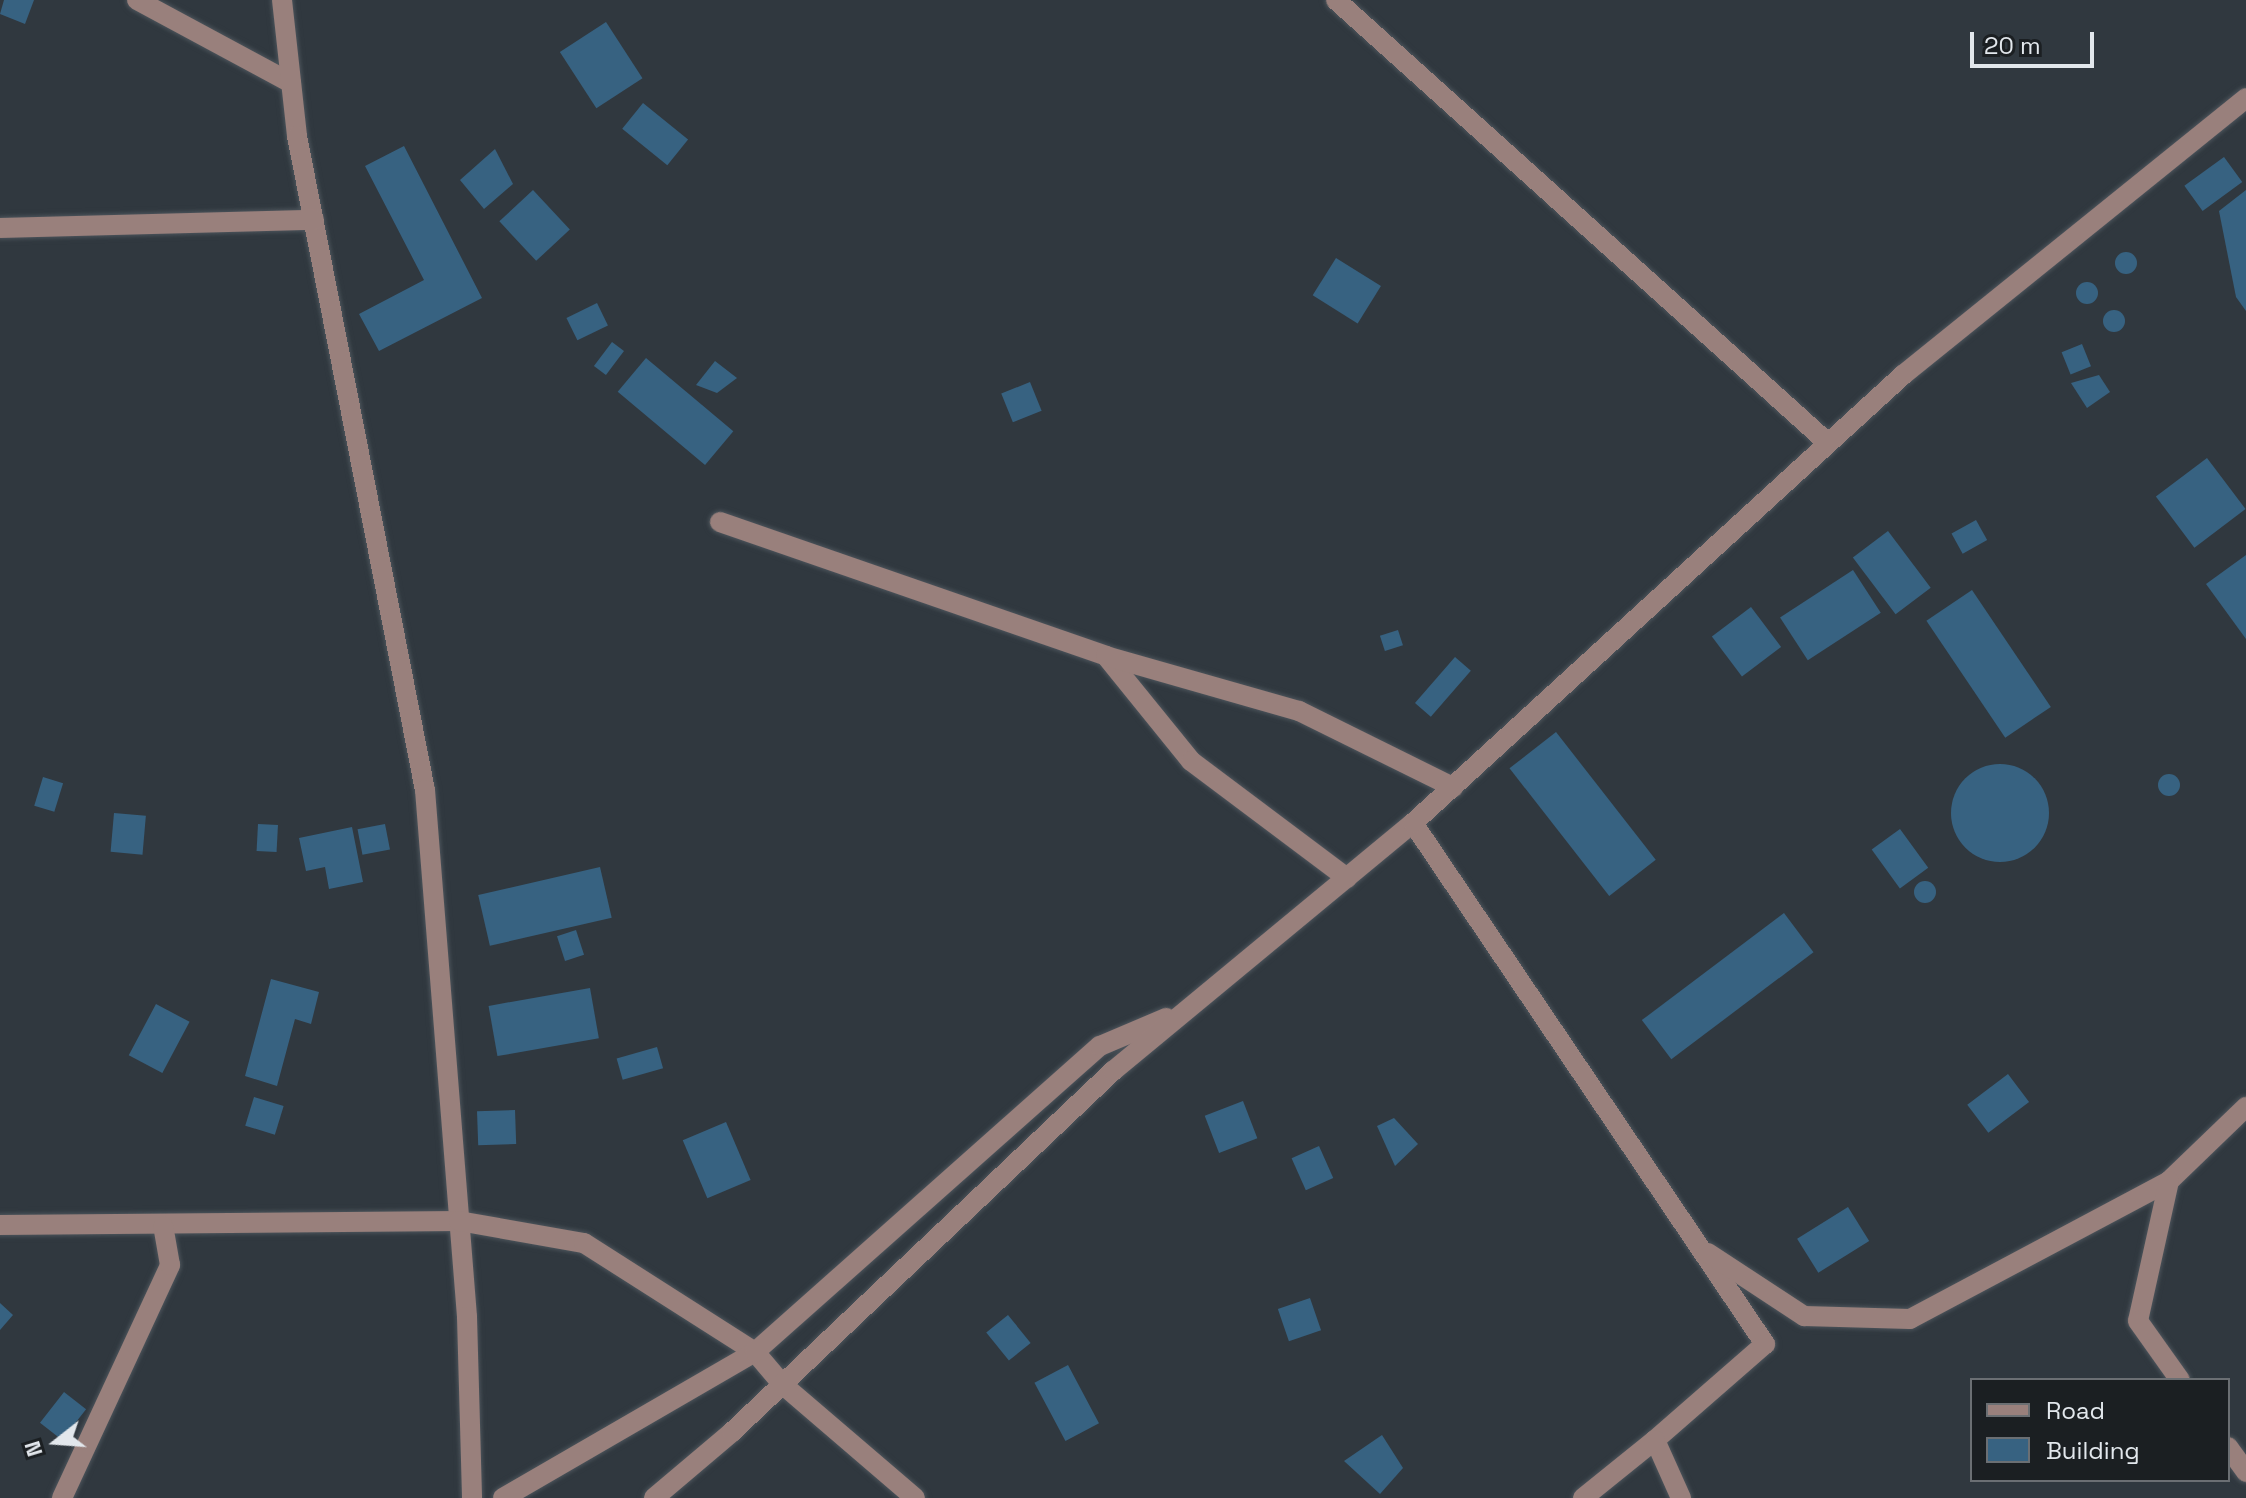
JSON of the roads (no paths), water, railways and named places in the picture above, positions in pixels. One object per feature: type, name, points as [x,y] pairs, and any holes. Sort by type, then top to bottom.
[{"type":"street","points":[[137,0],[291,83]]},
{"type":"street","points":[[282,0],[291,83],[314,220],[425,790],[459,1221],[472,1498]]},
{"type":"street","points":[[1336,0],[1828,443]]},
{"type":"street","points":[[654,1498],[782,1384],[1113,1071],[1413,823],[1903,375],[2246,98]]},
{"type":"street","points":[[0,228],[314,220]]},
{"type":"street","points":[[720,522],[1106,656],[1299,711],[1453,787]]},
{"type":"street","points":[[1106,656],[1191,761],[1347,878]]},
{"type":"street","points":[[1413,823],[1765,1344],[1583,1498]]},
{"type":"street","points":[[503,1498],[755,1352],[1100,1046],[1190,1007]]},
{"type":"street","points":[[1701,1249],[1804,1316],[1910,1319],[2169,1181],[2246,1107]]},
{"type":"street","points":[[2169,1181],[2138,1321],[2179,1378]]},
{"type":"street","points":[[0,1225],[163,1227],[459,1221],[584,1243],[755,1352],[782,1384],[915,1498]]},
{"type":"street","points":[[62,1498],[170,1265],[163,1227]]},
{"type":"street","points":[[1655,1440],[1681,1498]]},
{"type":"street","points":[[2230,1450],[2246,1472]]}]
